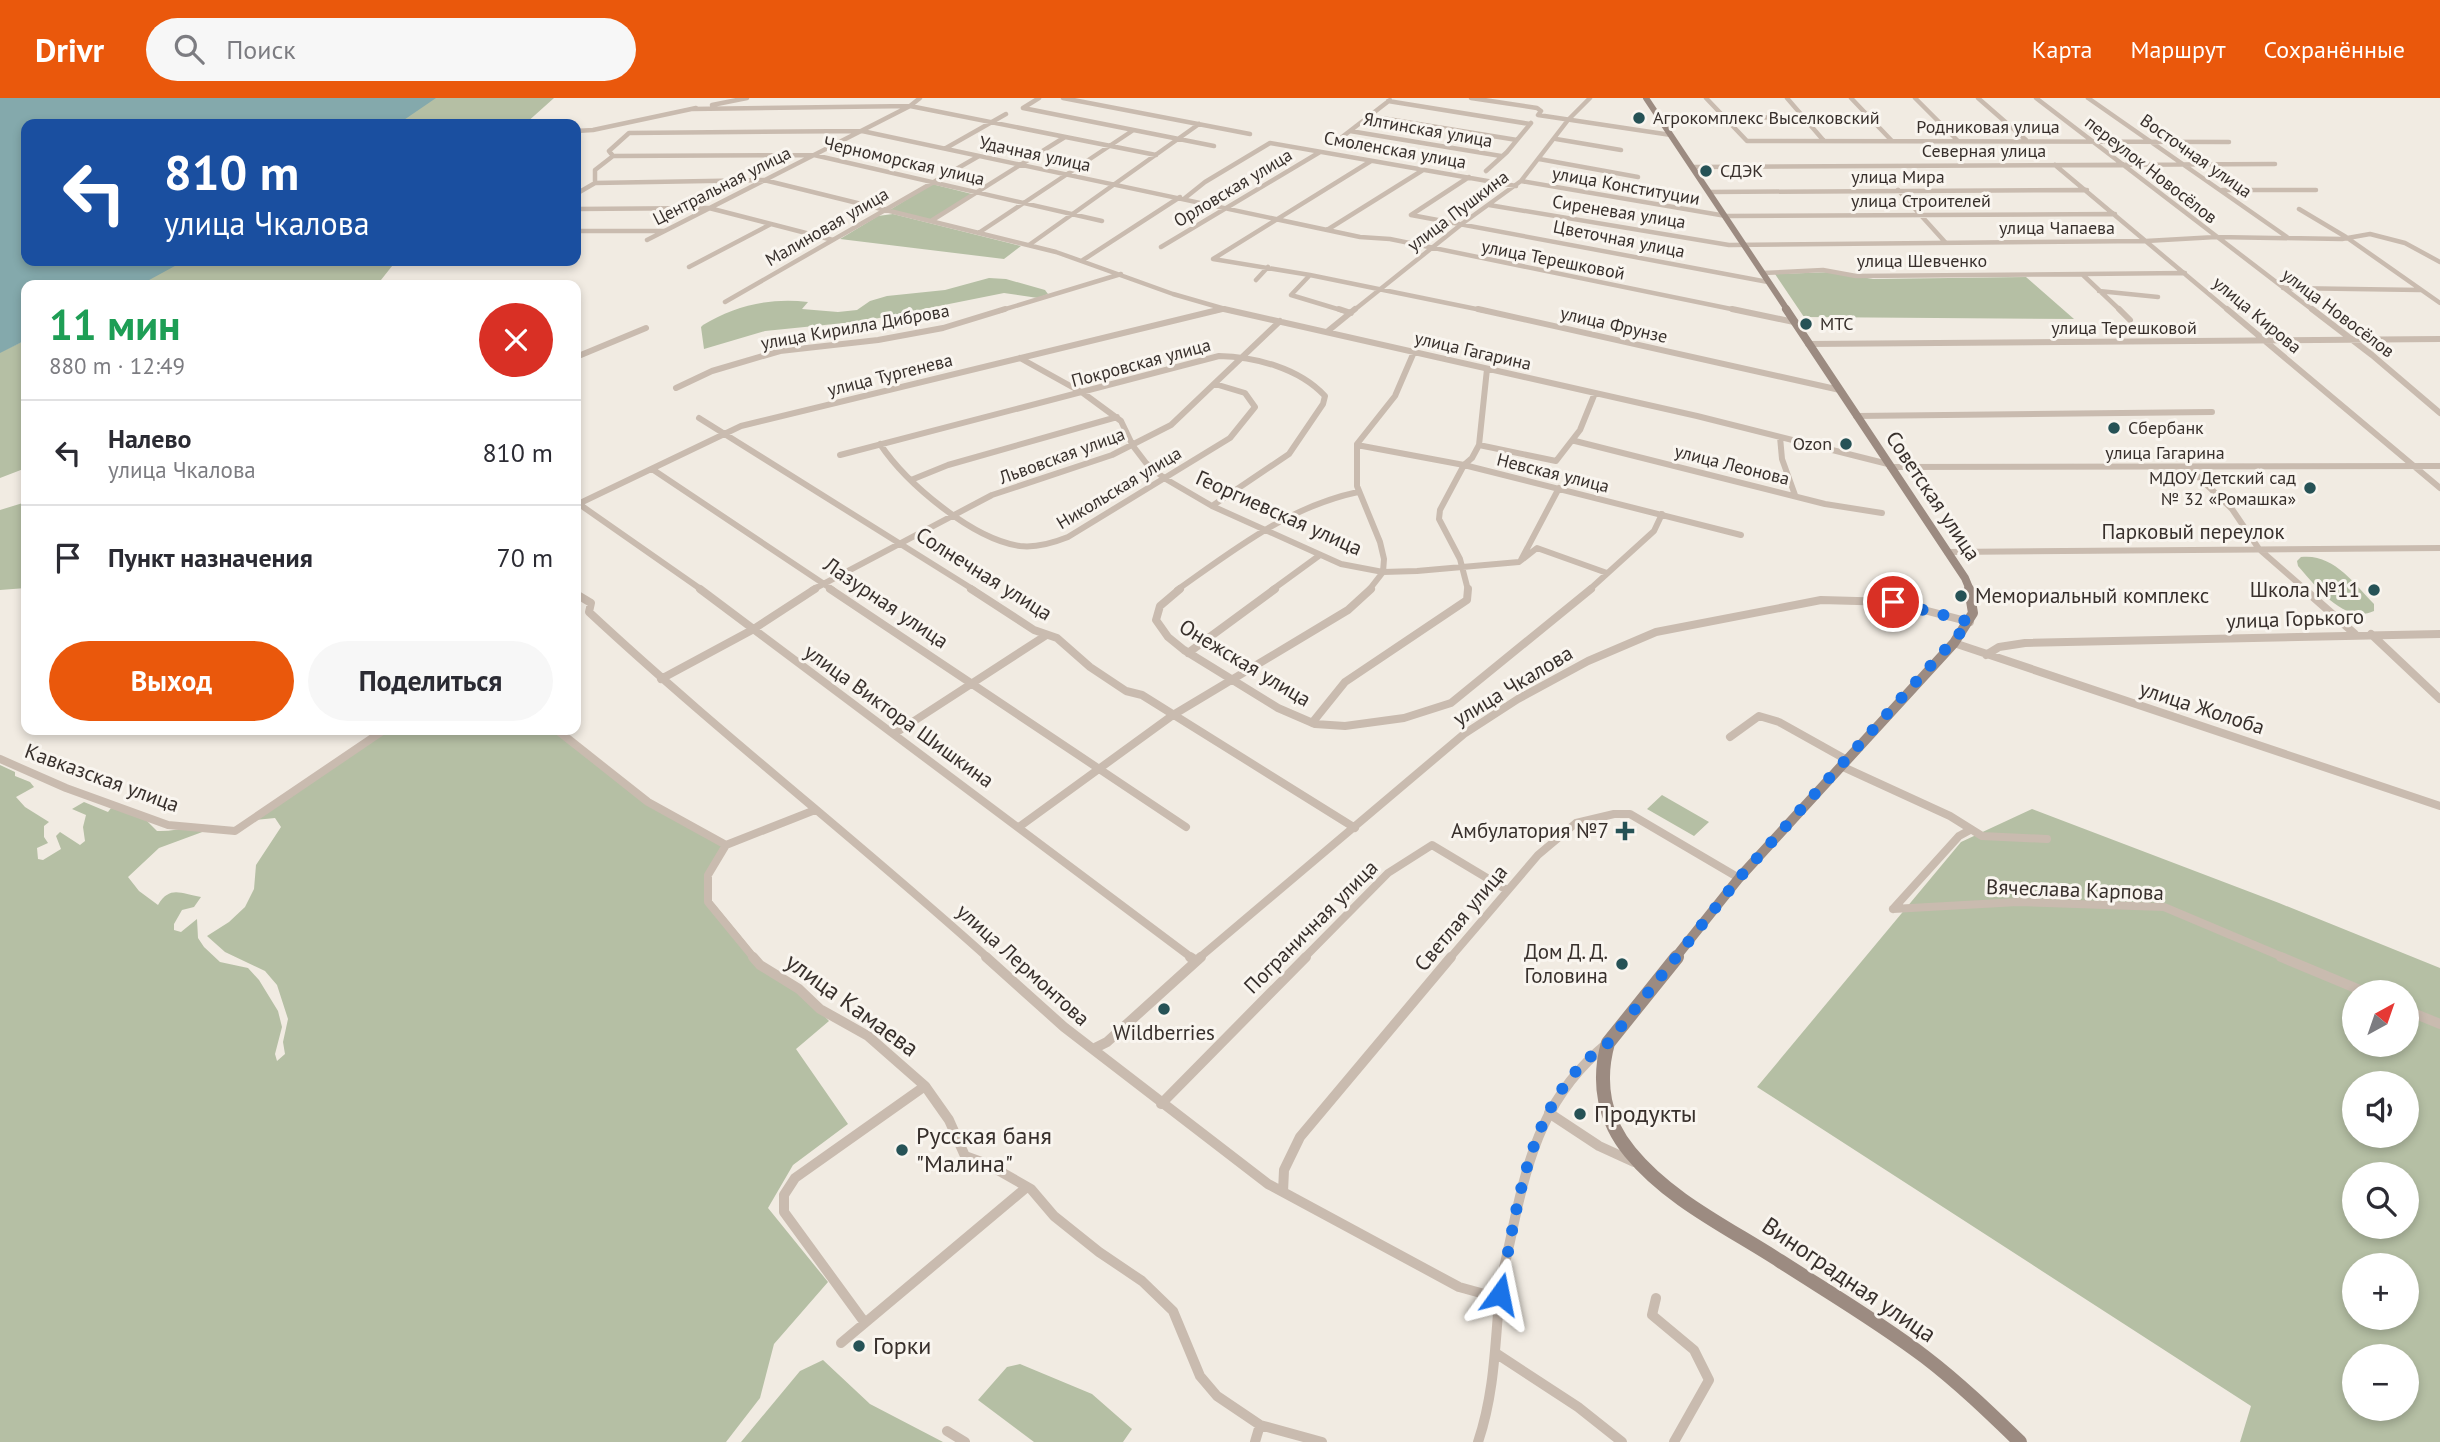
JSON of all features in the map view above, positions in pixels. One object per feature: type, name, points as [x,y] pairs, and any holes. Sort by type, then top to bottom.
[{"type":"main road","name":"Советская улица","points":[[1646,98],[1965,578],[1975,598],[1970,622]]},
{"type":"main road","points":[[1608,1043],[1739,878],[1954,643],[1970,622]]},
{"type":"main road","name":"Виноградная улица","points":[[1608,1043],[1601,1071],[1605,1102],[1621,1138],[1644,1166],[1690,1202],[1910,1346],[1982,1404],[2020,1442]]},
{"type":"street","points":[[581,131],[747,98]]},
{"type":"street","name":"Центральная улица","points":[[648,240],[910,106],[920,98]]},
{"type":"street","points":[[1039,98],[1023,108],[1214,146]]},
{"type":"street","points":[[1063,98],[1251,134]]},
{"type":"street","points":[[1471,98],[1537,108],[1541,111],[1486,171]]},
{"type":"street","name":"улица Пушкина","points":[[1328,331],[1463,223],[1519,183],[1556,139],[1568,120],[1590,98]]},
{"type":"street","points":[[1706,98],[1724,118],[1804,117]]},
{"type":"street","points":[[1787,98],[1824,141]]},
{"type":"street","points":[[1851,98],[1892,141]]},
{"type":"street","points":[[1915,98],[1958,141]]},
{"type":"street","points":[[1978,98],[2026,141]]},
{"type":"street","name":"переулок Новосёлов","points":[[2036,98],[2216,237]]},
{"type":"street","name":"Восточная улица","points":[[2088,98],[2287,237]]},
{"type":"street","points":[[1333,144],[1390,100],[1530,124]]},
{"type":"street","points":[[691,109],[910,106],[1156,155]]},
{"type":"street","points":[[946,148],[1006,114]]},
{"type":"street","points":[[1538,115],[1671,135]]},
{"type":"street","points":[[1369,116],[1517,140]]},
{"type":"street","name":"Родниковая улица","points":[[1724,118],[1746,141],[2229,142]]},
{"type":"street","points":[[1029,245],[1199,124]]},
{"type":"street","name":"Удачная улица","points":[[613,156],[609,151],[629,133],[862,131],[1360,237],[1390,239],[1430,249]]},
{"type":"street","points":[[980,232],[1132,131]]},
{"type":"street","name":"Ялтинская улица","points":[[1350,131],[1501,156]]},
{"type":"street","points":[[931,221],[1065,137]]},
{"type":"street","points":[[1556,139],[1621,149]]},
{"type":"street","name":"Смоленская улица","points":[[1183,198],[1270,143],[1423,170],[1519,183]]},
{"type":"street","name":"Орловская улица","points":[[1161,247],[1320,152]]},
{"type":"street","name":"Черноморская улица","points":[[613,156],[814,155],[1102,221]]},
{"type":"street","points":[[595,183],[595,170],[613,156]]},
{"type":"street","name":"Малиновая улица","points":[[725,302],[979,156]]},
{"type":"street","points":[[1539,159],[1638,177]]},
{"type":"street","points":[[1279,219],[1371,161]]},
{"type":"street","name":"улица Кирова","points":[[2055,164],[2440,488]]},
{"type":"street","name":"Северная улица","points":[[1694,167],[2276,164]]},
{"type":"street","points":[[1327,230],[1423,170]]},
{"type":"street","name":"Цветочная улица","points":[[1469,177],[1411,215],[1769,282]]},
{"type":"street","points":[[581,191],[595,183],[764,180]]},
{"type":"street","name":"улица Гагарина","points":[[764,180],[1056,251],[1173,294],[1223,309],[1595,393],[1889,466],[2440,466]]},
{"type":"street","name":"улица Конституции","points":[[1519,183],[1726,216]]},
{"type":"street","points":[[1898,190],[1945,242]]},
{"type":"street","name":"улица Мира","points":[[1709,192],[2087,190]]},
{"type":"street","points":[[2222,190],[2316,190]]},
{"type":"street","points":[[1083,260],[1183,198]]},
{"type":"street","name":"Сиреневая улица","points":[[1489,205],[1729,244],[1744,244]]},
{"type":"street","points":[[581,209],[709,208],[833,240]]},
{"type":"street","points":[[2299,209],[2346,237],[2440,303]]},
{"type":"street","name":"улица Строителей","points":[[1726,216],[2115,214]]},
{"type":"street","name":"улица Фрунзе","points":[[1279,219],[1213,259],[1383,288],[1840,390]]},
{"type":"street","points":[[689,267],[771,224]]},
{"type":"street","points":[[581,231],[665,231]]},
{"type":"street","name":"улица Чапаева","points":[[1744,244],[2146,241],[2216,237],[2370,236],[2400,238],[2440,262]]},
{"type":"street","name":"улица Новосёлов","points":[[2216,237],[2372,355],[2440,413]]},
{"type":"street","name":"улица Терешковой","points":[[1430,249],[1794,323]]},
{"type":"street","points":[[1256,279],[1268,267]]},
{"type":"street","name":"улица Шевченко","points":[[1763,273],[1823,270],[1856,276],[2185,273]]},
{"type":"street","name":"улица Кирилла Диброва","points":[[676,388],[712,371],[779,351],[878,340],[943,328],[1121,274]]},
{"type":"street","points":[[1310,275],[1291,295],[1351,313]]},
{"type":"street","points":[[2082,275],[2130,320]]},
{"type":"street","points":[[2283,288],[2422,290]]},
{"type":"street","points":[[2099,291],[2158,297]]},
{"type":"street","name":"улица Тургенева","points":[[581,503],[726,432],[1223,309]]},
{"type":"street","name":"Львовская улица","points":[[661,679],[752,630],[825,582],[956,514],[1017,485],[1133,446],[1179,420],[1280,321]]},
{"type":"street","points":[[581,355],[646,328]]},
{"type":"street","name":"улица Терешковой","points":[[1808,344],[2440,339]]},
{"type":"street","points":[[1019,827],[1173,715],[1348,610],[1375,585],[1382,572],[1384,559],[1380,542],[1358,492],[1357,446],[1395,396],[1414,352]]},
{"type":"street","name":"Покровская улица","points":[[840,455],[1219,356],[1242,357],[1303,378],[1319,388],[1325,396],[1289,454],[1212,506]]},
{"type":"street","name":"Георгиевская улица","points":[[1020,358],[1083,393],[1116,417],[1146,463],[1163,478],[1212,506],[1340,564],[1382,572],[1462,567],[1519,562],[1537,548],[1607,573]]},
{"type":"street","points":[[1312,723],[1345,682],[1467,600],[1470,590],[1439,519],[1440,510],[1464,465],[1472,458],[1479,445],[1487,369]]},
{"type":"street","name":"Никольская улица","points":[[880,444],[887,457],[911,480],[956,514],[1009,544],[1028,547],[1052,544],[1068,537],[1230,438],[1255,407],[1253,398],[1246,393],[1215,384]]},
{"type":"street","points":[[1479,445],[1556,461],[1575,441],[1585,423],[1595,393]]},
{"type":"street","points":[[1857,416],[2212,412]]},
{"type":"street","points":[[911,480],[948,465],[1116,417]]},
{"type":"street","name":"Солнечная улица","points":[[699,418],[726,432],[729,438],[902,543],[1045,636],[1057,638],[1090,667],[1126,691],[1142,695],[1355,828]]},
{"type":"street","points":[[1780,437],[1782,459],[1795,495]]},
{"type":"street","name":"улица Леонова","points":[[1575,441],[1825,503],[1882,513]]},
{"type":"street","name":"Невская улица","points":[[1357,446],[1464,465],[1741,535]]},
{"type":"street","points":[[2188,467],[2232,509],[2259,549],[2355,634]]},
{"type":"street","name":"Лазурная улица","points":[[652,469],[825,582],[1186,827]]},
{"type":"street","points":[[1519,562],[1559,488]]},
{"type":"street","name":"Онежская улица","points":[[1358,492],[1317,500],[1266,530],[1171,595],[1160,607],[1156,620],[1162,633],[1188,653],[1312,723],[1331,727],[1434,710],[1452,702],[1607,573],[1654,531],[1662,514]]},
{"type":"street","name":"улица Виктора Шишкина","points":[[581,508],[688,579],[752,630],[894,733],[1196,961]]},
{"type":"street","name":"Парковый переулок","points":[[1947,552],[2440,548]]},
{"type":"street","points":[[1188,653],[1320,555]]},
{"type":"street","name":"улица Лермонтова","points":[[581,597],[591,604],[589,612],[661,679],[814,810],[896,875],[1093,1049],[1161,1104],[1283,1192],[1459,1287],[1499,1298]]},
{"type":"street","name":"улица Чкалова","points":[[1093,1049],[1107,1042],[1196,961],[1476,725],[1588,661],[1656,632],[1797,603],[1845,599],[1893,602],[1970,622]]},
{"type":"street","points":[[2371,634],[2439,698]]},
{"type":"street","name":"улица Горького","points":[[1986,654],[2004,645],[2025,643],[2440,634]]},
{"type":"street","points":[[894,733],[1045,636]]},
{"type":"street","name":"улица Жолоба","points":[[1954,643],[2440,806]]},
{"type":"street","points":[[1730,737],[1759,716],[1779,722],[1844,763],[1950,816],[1982,836],[2047,839]]},
{"type":"street","name":"Кавказская улица","points":[[0,759],[66,788],[168,825],[234,831],[377,735]]},
{"type":"street","points":[[563,735],[648,802],[726,845],[814,810]]},
{"type":"street","name":"Светлая улица","points":[[1283,1192],[1284,1170],[1300,1137],[1507,890],[1538,855],[1576,823],[1614,814],[1630,814],[1739,878]]},
{"type":"street","name":"Вячеслава Карпова","points":[[1970,830],[1959,836],[1893,909],[2018,902],[2164,907],[2342,982]]},
{"type":"street","name":"улица Камаева","points":[[726,845],[708,875],[708,902],[760,965],[799,989],[820,1009],[868,1036],[925,1086],[949,1120],[965,1156],[987,1164],[1027,1187],[1054,1216],[1099,1252],[1142,1281],[1173,1311],[1200,1376],[1217,1396],[1260,1425],[1322,1442]]},
{"type":"street","name":"Пограничная улица","points":[[1161,1104],[1388,873],[1424,848],[1432,845],[1507,890]]},
{"type":"street","points":[[2419,1015],[2440,1024]]},
{"type":"street","points":[[1478,1442],[1492,1402],[1499,1298],[1525,1171],[1539,1130],[1567,1082],[1596,1051],[1608,1043]]},
{"type":"street","points":[[865,1323],[785,1212],[784,1195],[795,1178],[925,1086]]},
{"type":"street","name":"Виноградная улица","points":[[1549,1113],[1607,1150],[1644,1166]]},
{"type":"street","points":[[841,1343],[1027,1187]]},
{"type":"street","points":[[1656,1298],[1652,1315],[1693,1350],[1709,1380],[1674,1442]]},
{"type":"street","points":[[1497,1354],[1578,1407],[1622,1442]]},
{"type":"street","points":[[1255,1442],[1260,1425]]},
{"type":"street","points":[[947,1431],[965,1442]]},
{"type":"green space","points":[[433,98],[554,98],[531,119],[402,119]]},
{"type":"green space","points":[[932,184],[972,194],[931,220],[888,211]]},
{"type":"green space","points":[[893,214],[1021,246],[1004,259],[840,239],[878,216]]},
{"type":"green space","points":[[173,266],[392,266],[381,280],[146,280]]},
{"type":"green space","points":[[1832,272],[1873,279],[2026,277],[2074,319],[1804,317],[1775,274]]},
{"type":"green space","points":[[989,278],[1006,279],[1045,290],[1048,294],[1038,298],[1004,293],[864,321],[765,331],[704,349],[703,325],[753,304],[794,301],[808,302],[802,309],[838,312],[857,310],[870,301],[887,296],[945,290]]},
{"type":"green space","points":[[21,342],[21,470],[0,478],[0,352]]},
{"type":"green space","points":[[21,504],[21,588],[0,590],[0,510]]},
{"type":"green space","points":[[2301,557],[2323,560],[2342,571],[2374,604],[2374,611],[2352,613],[2331,601],[2298,566],[2297,561]]},
{"type":"green space","points":[[381,735],[559,735],[635,794],[725,845],[709,879],[711,900],[761,961],[789,980],[829,1021],[796,1049],[848,1124],[793,1165],[768,1208],[828,1282],[774,1344],[760,1398],[726,1442],[0,1442],[0,765],[15,772],[15,776],[30,782],[34,787],[16,797],[25,807],[49,822],[44,826],[44,837],[48,843],[37,848],[38,859],[43,860],[61,849],[56,836],[60,832],[80,845],[85,841],[83,827],[86,815],[72,809],[84,802],[108,812],[111,808],[144,818],[157,831],[205,831],[159,848],[128,877],[139,891],[158,905],[167,895],[176,892],[201,897],[194,907],[182,910],[174,924],[174,930],[181,932],[197,919],[198,938],[204,947],[220,962],[248,968],[259,980],[278,1011],[282,1027],[275,1054],[277,1061],[285,1054],[283,1042],[288,1019],[277,985],[265,971],[225,952],[207,936],[229,922],[245,907],[254,889],[256,865],[281,827],[275,818],[255,820]]},
{"type":"green space","points":[[1662,795],[1709,822],[1694,836],[1647,809]]},
{"type":"green space","points":[[2032,809],[2279,903],[2440,968],[2440,1442],[2240,1442],[2251,1406],[1757,1087],[1961,842]]},
{"type":"green space","points":[[823,1360],[870,1404],[943,1442],[741,1442],[800,1371]]},
{"type":"green space","points":[[1020,1364],[1092,1394],[1132,1429],[1123,1442],[1034,1442],[978,1400],[1007,1367]]},
{"type":"water","points":[[0,98],[436,98],[405,119],[21,119],[21,266],[175,266],[149,280],[21,280],[21,342],[0,353]]},
{"type":"place","name":"Агрокомплекс Выселковский","points":[[1639,118]]},
{"type":"place","name":"СДЭК","points":[[1706,171]]},
{"type":"place","name":"МТС","points":[[1806,324]]},
{"type":"place","name":"Сбербанк","points":[[2114,428]]},
{"type":"place","name":"Ozon","points":[[1846,444]]},
{"type":"place","name":"МДОУ Детский сад № 32 «Ромашка»","points":[[2310,488]]},
{"type":"place","name":"Школа №11","points":[[2374,590]]},
{"type":"place","name":"Мемориальный комплекс","points":[[1961,596]]},
{"type":"place","name":"Амбулатория №7","points":[[1625,831]]},
{"type":"place","name":"Дом Д. Д. Головина","points":[[1622,964]]},
{"type":"place","name":"Wildberries","points":[[1164,1009]]},
{"type":"place","name":"Продукты","points":[[1580,1114]]},
{"type":"place","name":"Русская баня \"Малина\"","points":[[902,1150]]},
{"type":"place","name":"Горки","points":[[859,1346]]},
{"type":"route","points":[[1500,1294],[1525,1171],[1539,1130],[1567,1082],[1596,1051],[1608,1043],[1739,878],[1954,643],[1970,622],[1893,602]]}]
